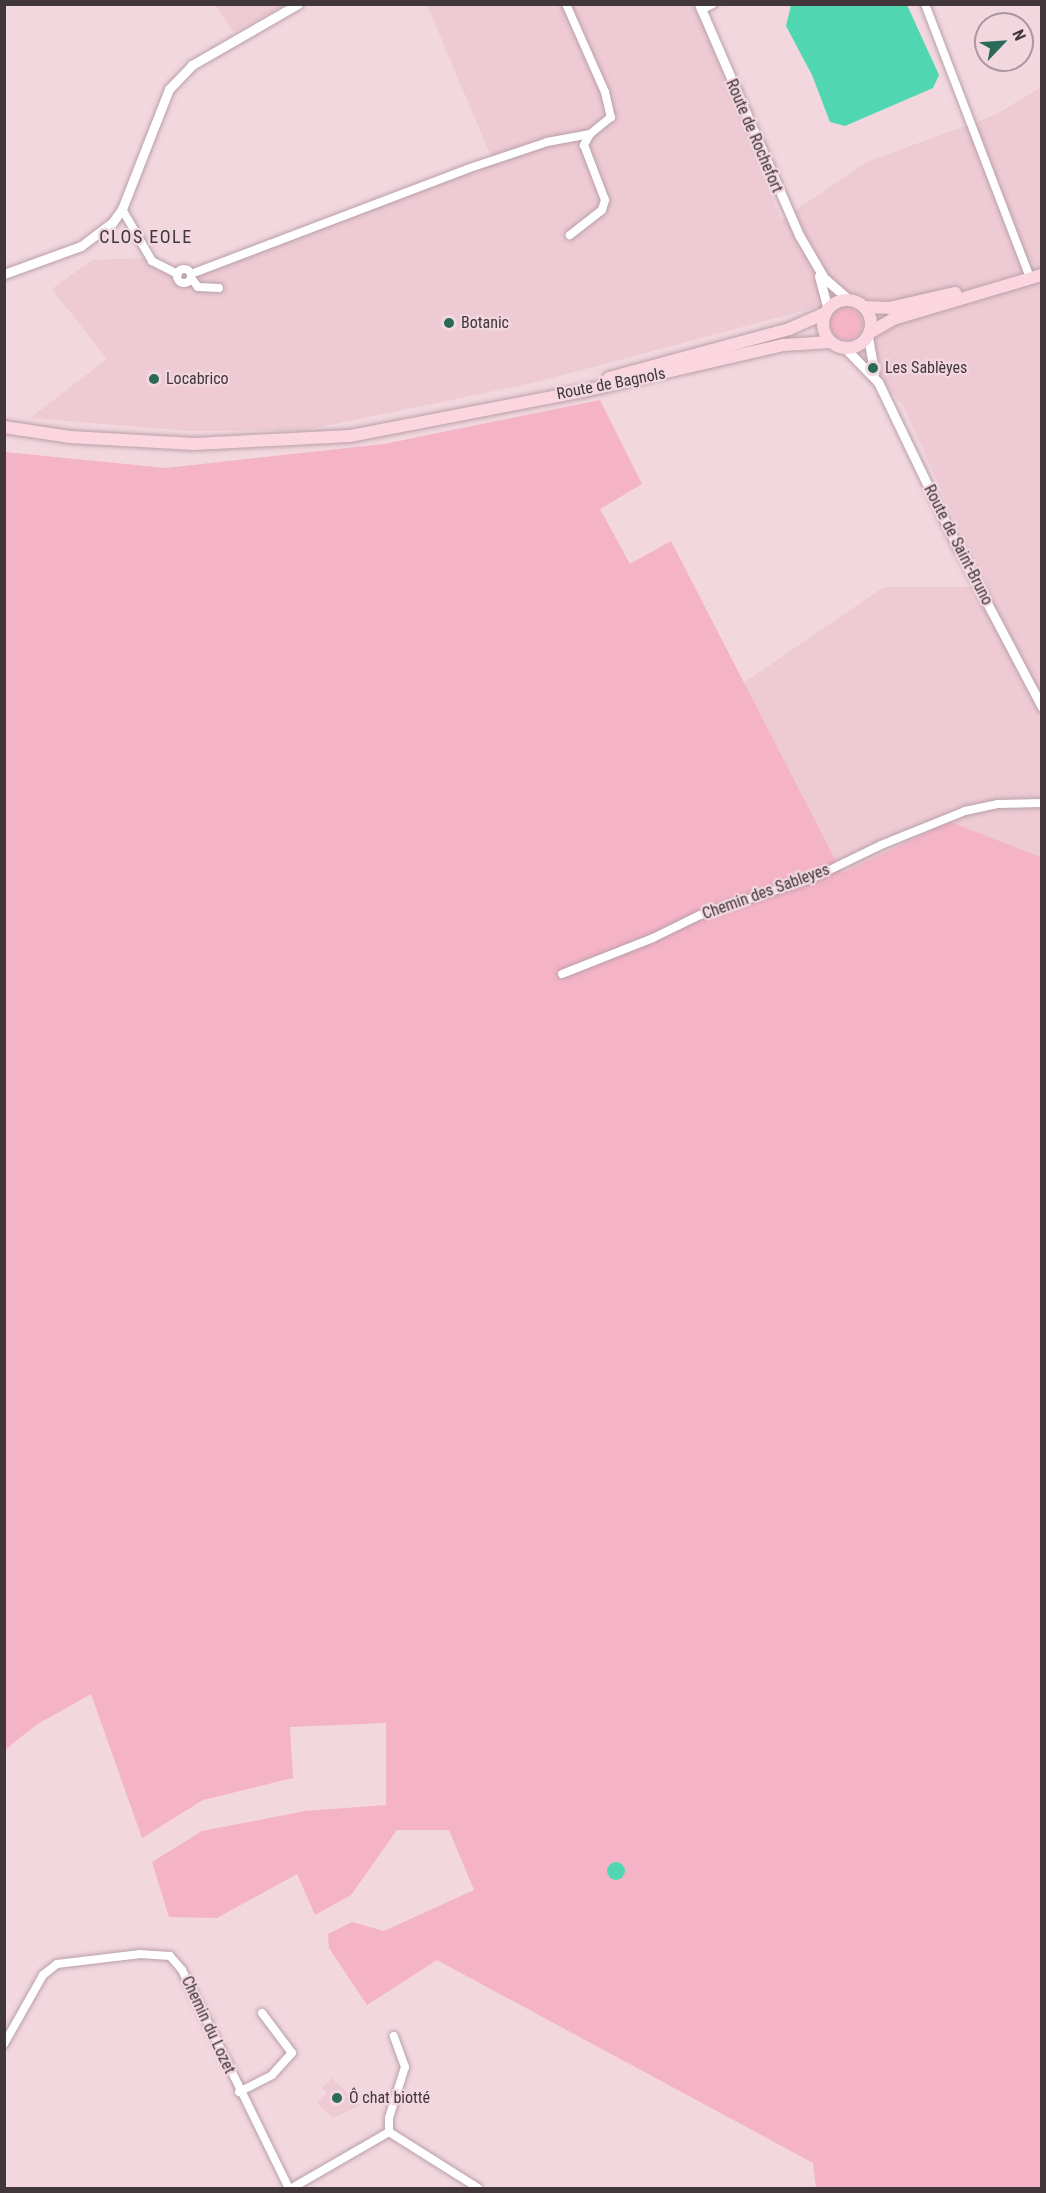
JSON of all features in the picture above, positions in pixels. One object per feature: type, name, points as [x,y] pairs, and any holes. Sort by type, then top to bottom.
[{"type":"main road","points":[[846,349],[856,347],[893,319],[1036,276]]},
{"type":"main road","points":[[849,300],[864,307],[889,308],[1015,282]]},
{"type":"main road","name":"Route de Bagnols","points":[[542,398],[789,329],[849,300]]},
{"type":"main road","points":[[864,307],[870,320],[869,335]]},
{"type":"main road","points":[[827,311],[823,329],[831,342]]},
{"type":"main road","name":"Route de Bagnols","points":[[542,398],[784,345],[831,342],[846,349]]},
{"type":"main road","points":[[4,427],[156,443],[291,441],[413,427],[542,398]]},
{"type":"street","points":[[4,274],[81,246],[112,223],[122,209],[169,89],[192,65],[298,4]]},
{"type":"street","points":[[122,209],[152,261],[178,274],[183,282],[191,276],[467,169],[547,142],[590,134],[608,124],[609,104],[566,4]]},
{"type":"street","points":[[700,7],[713,4]]},
{"type":"street","points":[[925,4],[1036,276]]},
{"type":"street","name":"Route de Rochefort","points":[[700,7],[777,190],[814,265]]},
{"type":"street","points":[[570,235],[602,210],[605,200],[584,145],[590,134]]},
{"type":"street","points":[[814,265],[849,300]]},
{"type":"street","points":[[814,265],[827,311]]},
{"type":"street","points":[[191,276],[198,287],[219,288]]},
{"type":"street","points":[[869,335],[878,382]]},
{"type":"street","points":[[846,349],[878,382]]},
{"type":"street","name":"Route de Saint-Bruno","points":[[878,382],[956,544],[1041,707]]},
{"type":"street","name":"Chemin des Sableyes","points":[[562,974],[653,938],[700,915],[813,878],[881,845],[965,811],[998,804],[1041,803]]},
{"type":"street","name":"Chemin du Lozet","points":[[4,2044],[43,1975],[57,1964],[165,1954],[182,1970],[239,2092],[291,2188]]},
{"type":"street","points":[[239,2092],[272,2075],[292,2053],[262,2013]]},
{"type":"street","points":[[389,2132],[389,2118],[405,2067],[394,2036]]},
{"type":"street","points":[[291,2188],[389,2132]]},
{"type":"street","points":[[389,2132],[478,2188]]},
{"type":"shaded area","points":[[215,5],[285,5],[234,32]]},
{"type":"shaded area","points":[[427,5],[696,5],[781,220],[867,162],[995,115],[1041,87],[1041,857],[950,823],[842,873],[742,684],[884,587],[985,587],[903,405],[817,307],[533,383],[306,430],[190,431],[30,418],[107,359],[52,289],[92,260],[147,258],[189,279],[494,163]]},
{"type":"shaded area","points":[[791,5],[907,5],[939,75],[933,88],[845,126],[830,122],[812,75],[786,26]]},
{"type":"shaded area","points":[[846,308],[858,312],[862,324],[858,336],[846,340],[834,336],[830,324],[834,312]]},
{"type":"shaded area","points":[[600,400],[642,484],[600,509],[630,564],[671,541],[842,873],[950,822],[1041,857],[1041,2188],[816,2188],[813,2163],[437,1960],[367,2005],[329,1948],[328,1934],[352,1922],[384,1931],[474,1890],[449,1830],[397,1830],[351,1895],[315,1915],[297,1874],[217,1918],[169,1917],[152,1862],[202,1831],[305,1811],[386,1805],[386,1723],[290,1727],[293,1778],[203,1800],[142,1838],[91,1694],[36,1725],[5,1750],[5,452],[166,468],[384,444]]},
{"type":"shaded area","points":[[616,1862],[622,1865],[625,1871],[622,1877],[616,1880],[610,1877],[607,1871],[610,1865]]},
{"type":"shaded area","name":"Ô chat biotté","points":[[332,2078],[360,2105],[333,2118],[317,2103],[327,2093],[322,2088]]},
{"type":"place","name":"Botanic","points":[[449,323]]},
{"type":"place","name":"Les Sablèyes","points":[[873,368]]},
{"type":"place","name":"Locabrico","points":[[154,379]]},
{"type":"place","name":"Ô chat biotté","points":[[337,2098]]},
{"type":"district","name":"CLOS EOLE","points":[[146,237]]}]
